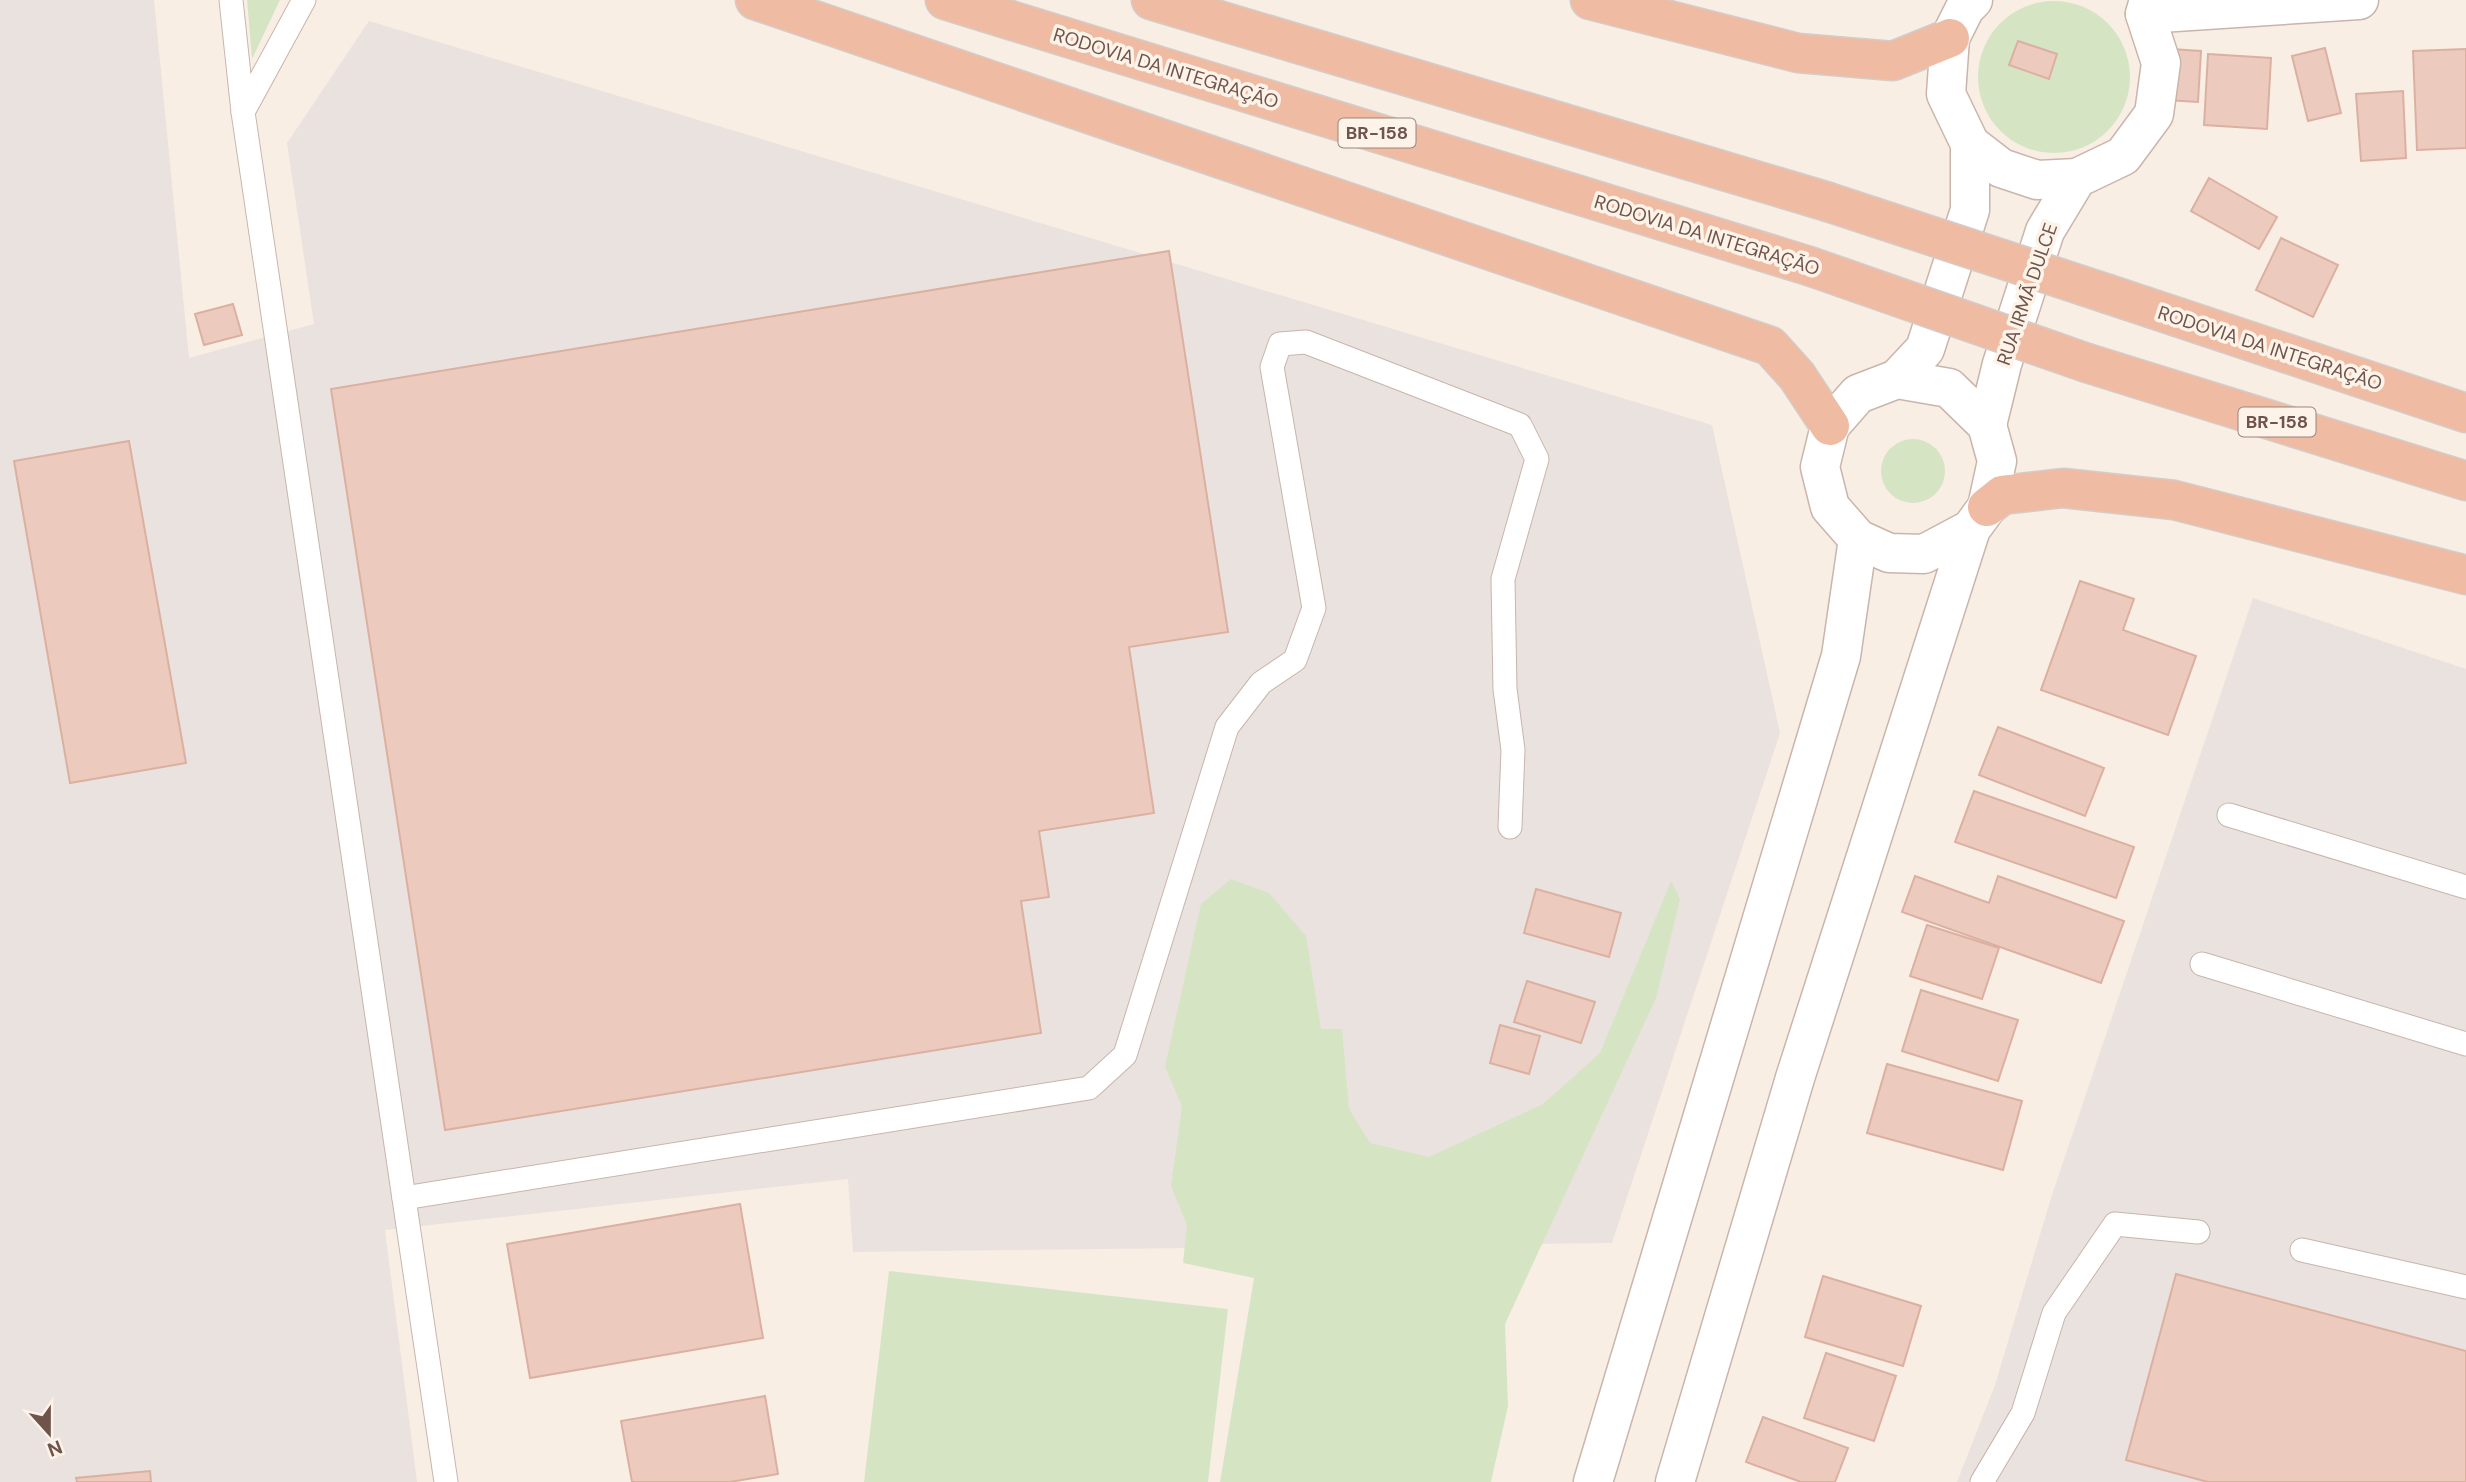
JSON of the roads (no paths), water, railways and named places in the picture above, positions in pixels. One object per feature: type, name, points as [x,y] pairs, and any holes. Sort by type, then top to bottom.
[{"type":"highway","points":[[755,0],[1770,346],[1797,376],[1830,426]]},
{"type":"highway","name":"RODOVIA DA INTEGRAÇÃO","points":[[945,0],[1810,266],[2087,363],[2466,481]]},
{"type":"highway","name":"RODOVIA DA INTEGRAÇÃO","points":[[1151,0],[1825,201],[2466,413]]},
{"type":"highway","points":[[1590,0],[1798,53],[1893,61],[1950,38]]},
{"type":"highway","points":[[1979,518],[2002,495],[2063,488],[2174,500],[2466,575]]},
{"type":"street","points":[[1973,0],[1965,8],[1950,38],[1946,94],[1970,144],[1970,211],[1925,349],[1897,379],[1858,394],[1830,426],[1820,467],[1830,507],[1858,539],[1889,553],[1924,554],[1979,518]]},
{"type":"street","points":[[1970,144],[2001,167],[2037,180],[2077,178],[2123,156],[2154,114],[2161,63],[2142,5],[2359,0]]},
{"type":"street","name":"RUA IRMÃ DULCE","points":[[1987,425],[2002,364],[2045,231],[2077,178]]},
{"type":"street","points":[[1675,1482],[1795,1078],[1997,460],[1987,425],[1949,388],[1897,379]]},
{"type":"street","points":[[1593,1482],[1841,656],[1858,539]]},
{"type":"lane","points":[[231,0],[243,112],[446,1482]]},
{"type":"lane","points":[[243,112],[304,0]]},
{"type":"lane","points":[[404,1198],[1089,1088],[1125,1055],[1227,727],[1261,683],[1295,660],[1314,608],[1272,367],[1280,344],[1306,342],[1520,425],[1537,459],[1503,579],[1505,689],[1513,750],[1510,827]]},
{"type":"lane","points":[[2229,816],[2466,887]]},
{"type":"lane","points":[[2202,964],[2466,1044]]},
{"type":"lane","points":[[1982,1482],[2023,1413],[2054,1313],[2115,1224],[2198,1232]]},
{"type":"lane","points":[[2302,1250],[2466,1287]]}]
